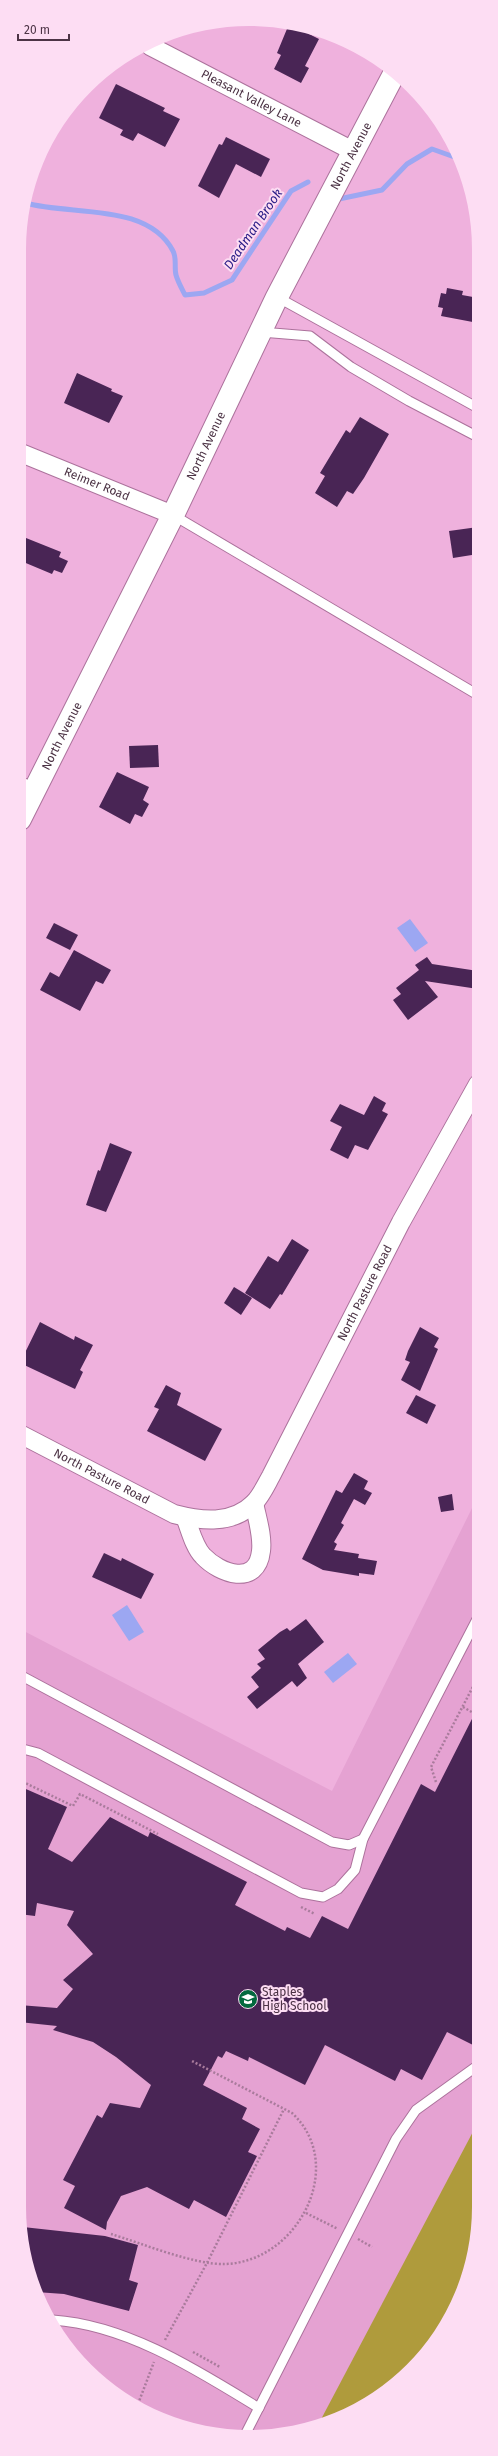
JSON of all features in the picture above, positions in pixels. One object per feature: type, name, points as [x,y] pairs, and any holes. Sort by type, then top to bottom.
[{"type":"street","name":"Pleasant Valley Lane","points":[[153,48],[353,151]]},
{"type":"street","name":"North Avenue","points":[[27,789],[173,515],[277,297],[392,78]]},
{"type":"street","name":"Reimer Road","points":[[26,455],[173,515]]},
{"type":"street","name":"North Pasture Road","points":[[26,1437],[174,1514],[202,1521],[224,1518],[240,1513],[254,1503],[271,1476],[401,1222],[472,1095]]},
{"type":"street","points":[[185,1517],[202,1556],[219,1568],[234,1575],[246,1574],[255,1567],[261,1552],[254,1503]]},
{"type":"lane","points":[[277,297],[472,405]]},
{"type":"lane","points":[[260,332],[310,336],[352,366],[402,397],[472,434]]},
{"type":"lane","points":[[173,515],[472,691]]},
{"type":"lane","points":[[26,1750],[38,1753],[310,1896],[329,1896],[338,1889],[355,1870],[363,1839],[472,1630]]},
{"type":"lane","points":[[26,1678],[332,1842],[349,1844],[363,1839]]},
{"type":"lane","points":[[248,2430],[396,2139],[416,2110],[472,2070]]},
{"type":"lane","points":[[57,2320],[72,2321],[144,2343],[206,2375],[259,2408]]},
{"type":"path","points":[[436,1782],[431,1767],[472,1690]]},
{"type":"path","points":[[463,1707],[472,1712]]},
{"type":"path","points":[[26,1783],[73,1806],[80,1794],[163,1836]]},
{"type":"path","points":[[294,1904],[315,1914]]},
{"type":"path","points":[[111,2234],[188,2258],[225,2264],[246,2260],[271,2249],[291,2232],[306,2213],[313,2195],[315,2169],[312,2144],[304,2125],[284,2109],[192,2060]]},
{"type":"path","points":[[139,2401],[159,2351],[208,2261],[284,2109]]},
{"type":"shaded area","name":"Staples High School","points":[[472,1508],[472,2222],[468,2251],[460,2279],[449,2306],[426,2343],[417,2354],[385,2384],[348,2407],[321,2418],[293,2426],[264,2430],[234,2430],[205,2426],[177,2418],[150,2407],[113,2384],[91,2365],[72,2343],[49,2306],[38,2279],[30,2251],[26,2222],[26,1632],[332,1791]]},
{"type":"shaded area","points":[[472,2134],[472,2222],[468,2251],[460,2279],[449,2306],[426,2343],[396,2375],[373,2392],[348,2407],[322,2418]]},
{"type":"water","points":[[410,919],[428,943],[415,952],[397,928]]},
{"type":"water","points":[[127,1605],[144,1632],[129,1641],[112,1615]]},
{"type":"water","points":[[348,1653],[357,1664],[333,1683],[324,1672]]},
{"type":"building","points":[[287,29],[312,35],[319,39],[305,66],[309,68],[301,83],[274,69],[281,55],[277,53]]},
{"type":"building","points":[[116,84],[165,108],[163,111],[180,119],[165,147],[138,133],[133,141],[120,135],[123,130],[99,118]]},
{"type":"building","points":[[226,137],[270,159],[261,177],[236,164],[219,198],[198,186],[219,144],[222,145]]},
{"type":"building","points":[[447,288],[463,291],[462,295],[472,297],[472,322],[441,316],[443,308],[438,307],[441,293],[446,294]]},
{"type":"building","points":[[77,373],[112,389],[111,391],[123,396],[109,423],[64,403]]},
{"type":"building","points":[[360,417],[389,434],[364,478],[353,494],[347,491],[337,507],[315,493],[325,476],[320,473],[346,430],[350,433]]},
{"type":"building","points":[[472,528],[472,555],[453,558],[449,531]]},
{"type":"building","points":[[26,538],[61,552],[59,557],[68,561],[62,573],[54,570],[52,574],[26,563]]},
{"type":"building","points":[[158,745],[159,767],[130,768],[129,746]]},
{"type":"building","points":[[117,772],[149,787],[143,800],[149,804],[142,817],[135,814],[130,824],[99,807]]},
{"type":"building","points":[[54,923],[78,935],[70,950],[46,938]]},
{"type":"building","points":[[74,950],[111,970],[103,984],[96,981],[80,1011],[40,990],[50,972],[59,977]]},
{"type":"building","points":[[427,957],[432,964],[472,970],[472,988],[425,981],[438,997],[408,1020],[393,1000],[401,994],[396,988],[419,970],[415,965]]},
{"type":"building","points":[[374,1096],[386,1103],[382,1111],[388,1114],[368,1150],[355,1145],[348,1159],[330,1150],[342,1127],[330,1121],[340,1104],[364,1115]]},
{"type":"building","points":[[110,1143],[132,1152],[106,1212],[86,1205],[98,1170],[100,1171]]},
{"type":"building","points":[[292,1239],[309,1250],[282,1295],[280,1294],[270,1309],[245,1293],[268,1256],[278,1262]]},
{"type":"building","points":[[234,1287],[252,1298],[241,1315],[224,1303]]},
{"type":"building","points":[[40,1322],[74,1340],[75,1336],[93,1345],[80,1370],[83,1372],[75,1389],[26,1366],[26,1351]]},
{"type":"building","points":[[420,1327],[439,1338],[434,1347],[438,1349],[420,1391],[401,1380],[410,1362],[405,1360],[408,1351]]},
{"type":"building","points":[[166,1385],[181,1393],[177,1405],[222,1429],[205,1461],[147,1431],[159,1409],[154,1407]]},
{"type":"building","points":[[416,1395],[436,1405],[427,1424],[406,1413]]},
{"type":"building","points":[[354,1473],[368,1481],[364,1489],[372,1493],[365,1505],[354,1499],[341,1523],[344,1525],[334,1542],[337,1544],[334,1550],[359,1554],[358,1558],[377,1561],[374,1575],[359,1573],[359,1576],[323,1570],[302,1559],[336,1490],[342,1493]]},
{"type":"building","points":[[452,1494],[454,1510],[441,1512],[438,1497]]},
{"type":"building","points":[[104,1553],[121,1561],[122,1558],[154,1574],[141,1599],[92,1577]]},
{"type":"building","points":[[306,1619],[324,1642],[298,1664],[307,1678],[297,1687],[292,1681],[257,1709],[247,1697],[259,1687],[251,1677],[261,1668],[257,1664],[265,1659],[258,1650],[280,1632],[287,1628],[290,1631]]},
{"type":"building","points":[[472,1719],[472,2044],[447,2032],[422,2080],[401,2069],[395,2081],[325,2045],[305,2085],[249,2057],[248,2061],[226,2051],[222,2058],[218,2056],[203,2085],[247,2108],[242,2119],[260,2129],[248,2152],[257,2156],[226,2217],[194,2200],[189,2209],[147,2187],[121,2196],[107,2222],[106,2230],[64,2208],[75,2186],[63,2180],[97,2115],[102,2118],[110,2103],[140,2108],[151,2085],[116,2057],[93,2042],[53,2030],[57,2026],[26,2023],[26,2006],[57,2008],[73,1989],[63,1980],[93,1954],[67,1925],[74,1911],[37,1903],[35,1916],[26,1915],[26,1789],[67,1807],[48,1849],[72,1862],[110,1817],[148,1837],[150,1832],[247,1882],[235,1905],[285,1931],[287,1927],[310,1938],[322,1916],[348,1929],[421,1784],[435,1792]]},
{"type":"building","points":[[27,2227],[105,2236],[138,2245],[129,2280],[138,2283],[129,2311],[64,2294],[43,2293],[30,2251]]},
{"type":"waterway","name":"Deadman Brook","points":[[339,199],[382,190],[407,164],[432,149],[452,156]]},
{"type":"waterway","name":"Deadman Brook","points":[[30,204],[44,207],[107,214],[127,218],[145,225],[161,235],[173,251],[175,257],[176,275],[185,295],[204,293],[232,280],[291,191],[308,182]]},
{"type":"place","name":"Staples High School","points":[[248,1999]]}]
